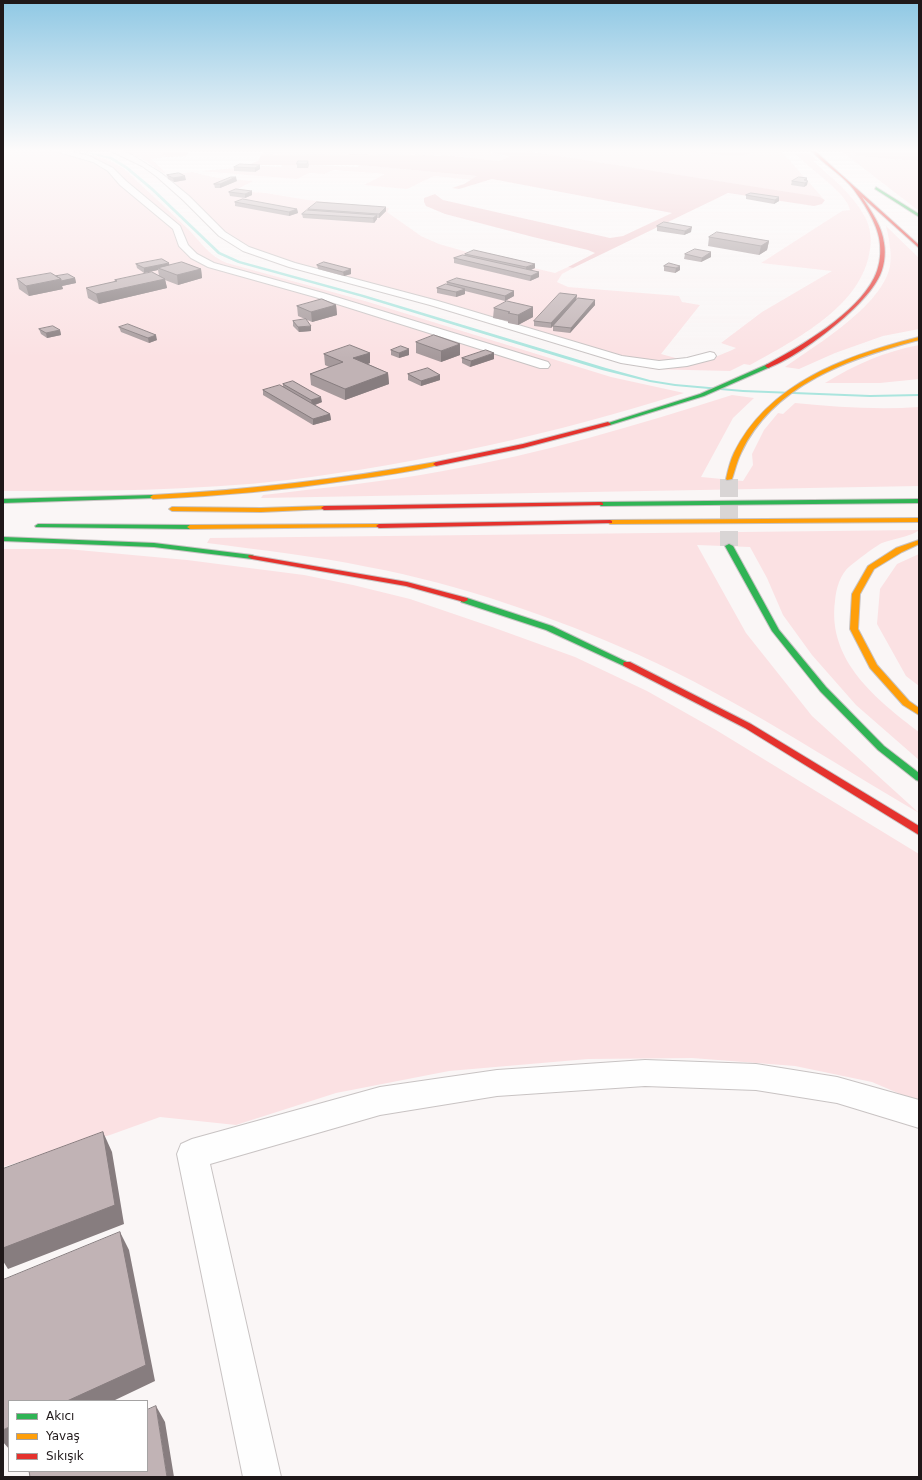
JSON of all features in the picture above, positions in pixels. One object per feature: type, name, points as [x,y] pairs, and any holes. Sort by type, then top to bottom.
[{"type":"highway","points":[[3,501],[151,497],[221,493],[370,476],[451,463],[529,445],[666,407],[731,382],[766,366],[816,337],[840,319],[858,301],[876,279],[882,254],[882,242],[878,227],[874,220]]},
{"type":"highway","points":[[889,220],[919,246]]},
{"type":"highway","points":[[729,479],[739,448],[762,414],[804,380],[829,367],[890,344],[919,338]]},
{"type":"highway","points":[[160,509],[261,510],[409,506],[919,501]]},
{"type":"highway","points":[[3,507],[89,508]]},
{"type":"highway","points":[[27,526],[270,528],[713,521],[919,520]]},
{"type":"highway","points":[[3,539],[154,545],[226,553],[407,584],[477,604],[549,628],[652,676],[748,726],[919,831]]},
{"type":"highway","points":[[919,542],[898,550],[871,568],[856,594],[854,629],[873,666],[906,703],[919,712]]},
{"type":"highway","points":[[729,546],[776,631],[818,683],[881,748],[919,778]]},
{"type":"street","points":[[169,220],[177,228],[184,246],[194,256],[211,265],[319,295],[544,365]]},
{"type":"street","points":[[208,220],[231,241],[265,256],[298,267],[434,303],[621,359],[660,365],[687,362],[710,356]]},
{"type":"street","points":[[262,1477],[192,1154],[380,1101],[497,1083],[645,1073],[756,1077],[837,1090],[919,1114]]},
{"type":"shaded area","points":[[3,220],[179,220],[206,249],[227,263],[365,301],[611,377],[684,393],[587,422],[488,446],[338,473],[253,484],[182,488],[3,491]]},
{"type":"shaded area","points":[[212,220],[398,220],[421,236],[439,244],[474,254],[555,273],[568,267],[573,268],[562,274],[557,282],[568,287],[679,296],[682,302],[700,305],[661,354],[683,360],[669,362],[619,356],[264,253],[236,239]]},
{"type":"shaded area","points":[[468,220],[531,220],[610,238],[623,236],[657,220],[672,220],[573,268],[568,267],[595,253]]},
{"type":"shaded area","points":[[828,220],[867,221],[871,237],[871,245],[865,269],[855,288],[841,304],[806,332],[750,365],[744,364],[730,371],[647,369],[693,363],[714,357],[736,348],[721,343],[762,312],[832,271],[761,263]]},
{"type":"shaded area","points":[[886,226],[919,258],[919,329],[883,336],[835,353],[799,369],[785,367],[830,336],[875,296],[884,281],[891,261]]},
{"type":"shaded area","points":[[919,345],[919,379],[880,383],[825,383],[848,370],[882,355]]},
{"type":"shaded area","points":[[732,395],[754,398],[733,418],[701,477],[743,481],[753,465],[752,454],[764,430],[778,413],[783,414],[795,403],[857,408],[919,407],[919,486],[261,498],[263,495],[420,475],[480,464],[589,438]]},
{"type":"shaded area","points":[[919,530],[880,544],[847,569],[841,577],[836,592],[835,623],[839,642],[847,660],[858,677],[887,706],[919,732],[919,760],[856,705],[812,655],[783,615],[767,578],[750,547],[697,545],[746,633],[812,716],[919,813],[781,730],[675,672],[607,641],[540,615],[471,592],[402,574],[348,563],[207,543],[210,538]]},
{"type":"shaded area","points":[[3,549],[67,549],[187,560],[304,575],[410,599],[575,657],[647,691],[716,730],[919,854],[919,1102],[872,1082],[795,1066],[692,1058],[588,1059],[449,1071],[336,1093],[236,1125],[160,1117],[110,1135],[3,1167]]},
{"type":"shaded area","points":[[919,554],[919,686],[906,676],[877,624],[880,589],[897,564]]},
{"type":"building","points":[[664,222],[692,227],[685,231],[657,226]]},
{"type":"building","points":[[717,232],[769,241],[761,246],[709,237]]},
{"type":"building","points":[[695,249],[711,252],[702,258],[685,254]]},
{"type":"building","points":[[474,250],[535,264],[526,267],[465,254]]},
{"type":"building","points":[[463,255],[539,272],[531,276],[454,258]]},
{"type":"building","points":[[162,259],[169,263],[144,268],[136,264]]},
{"type":"building","points":[[182,262],[201,269],[177,275],[158,268]]},
{"type":"building","points":[[324,262],[351,269],[343,272],[317,265]]},
{"type":"building","points":[[669,263],[680,266],[676,268],[664,266]]},
{"type":"building","points":[[152,272],[165,279],[96,294],[86,288],[117,281],[115,280]]},
{"type":"building","points":[[51,273],[61,279],[26,286],[17,279]]},
{"type":"building","points":[[68,274],[75,278],[61,281],[61,279],[56,276]]},
{"type":"building","points":[[457,278],[514,291],[505,296],[447,282]]},
{"type":"building","points":[[446,284],[465,289],[456,292],[437,288]]},
{"type":"building","points":[[560,293],[577,295],[551,323],[534,321]]},
{"type":"building","points":[[578,298],[595,300],[571,328],[553,326]]},
{"type":"building","points":[[322,299],[336,305],[311,312],[297,306]]},
{"type":"building","points":[[507,301],[533,307],[518,315],[494,308]]},
{"type":"building","points":[[306,319],[311,326],[298,327],[293,321]]},
{"type":"building","points":[[128,324],[156,335],[148,338],[119,327]]},
{"type":"building","points":[[53,326],[60,330],[46,333],[39,329]]},
{"type":"building","points":[[434,335],[460,344],[441,351],[416,342]]},
{"type":"building","points":[[350,345],[370,353],[353,358],[388,373],[345,389],[310,374],[343,362],[324,354]]},
{"type":"building","points":[[401,346],[409,349],[399,353],[391,350]]},
{"type":"building","points":[[486,350],[494,353],[471,361],[462,358]]},
{"type":"building","points":[[428,368],[440,375],[421,381],[408,374]]},
{"type":"building","points":[[293,381],[321,397],[311,400],[283,384]]},
{"type":"building","points":[[280,385],[330,414],[313,419],[263,390]]},
{"type":"building","points":[[103,1132],[115,1205],[3,1248],[3,1169]]},
{"type":"building","points":[[120,1232],[146,1365],[69,1400],[8,1400],[8,1428],[3,1430],[3,1280]]},
{"type":"building","points":[[156,1406],[167,1477],[30,1477],[29,1472],[148,1472],[148,1410]]},
{"type":"waterway","points":[[185,220],[219,253],[239,262],[363,296],[604,369],[650,381],[675,385],[743,391],[870,396],[919,395]]},
{"type":"tunnel","points":[[729,479],[729,546]]},
{"type":"traffic: fast","points":[[608,424],[702,395],[768,366]]},
{"type":"traffic: fast","points":[[3,501],[153,497]]},
{"type":"traffic: fast","points":[[601,504],[919,501]]},
{"type":"traffic: fast","points":[[38,526],[190,527]]},
{"type":"traffic: fast","points":[[3,539],[154,545],[252,557]]},
{"type":"traffic: fast","points":[[729,546],[776,631],[823,689],[881,748],[919,778]]},
{"type":"traffic: fast","points":[[464,600],[549,628],[627,664]]},
{"type":"traffic: slow","points":[[729,479],[737,453],[754,426],[772,406],[793,389],[816,375],[841,363],[867,353],[919,338]]},
{"type":"traffic: slow","points":[[153,497],[224,493],[295,486],[436,464]]},
{"type":"traffic: slow","points":[[172,509],[261,510],[324,508]]},
{"type":"traffic: slow","points":[[610,522],[919,520]]},
{"type":"traffic: slow","points":[[190,527],[379,526]]},
{"type":"traffic: slow","points":[[919,542],[899,550],[871,568],[856,594],[854,629],[873,666],[906,703],[919,712]]},
{"type":"traffic: jam","points":[[768,366],[828,329],[843,317],[868,292],[876,279],[882,257],[882,243],[874,220]]},
{"type":"traffic: jam","points":[[889,220],[919,247]]},
{"type":"traffic: jam","points":[[436,464],[523,446],[608,424]]},
{"type":"traffic: jam","points":[[324,508],[601,504]]},
{"type":"traffic: jam","points":[[379,526],[610,522]]},
{"type":"traffic: jam","points":[[252,557],[407,584],[464,600]]},
{"type":"traffic: jam","points":[[627,664],[748,726],[919,831]]}]
